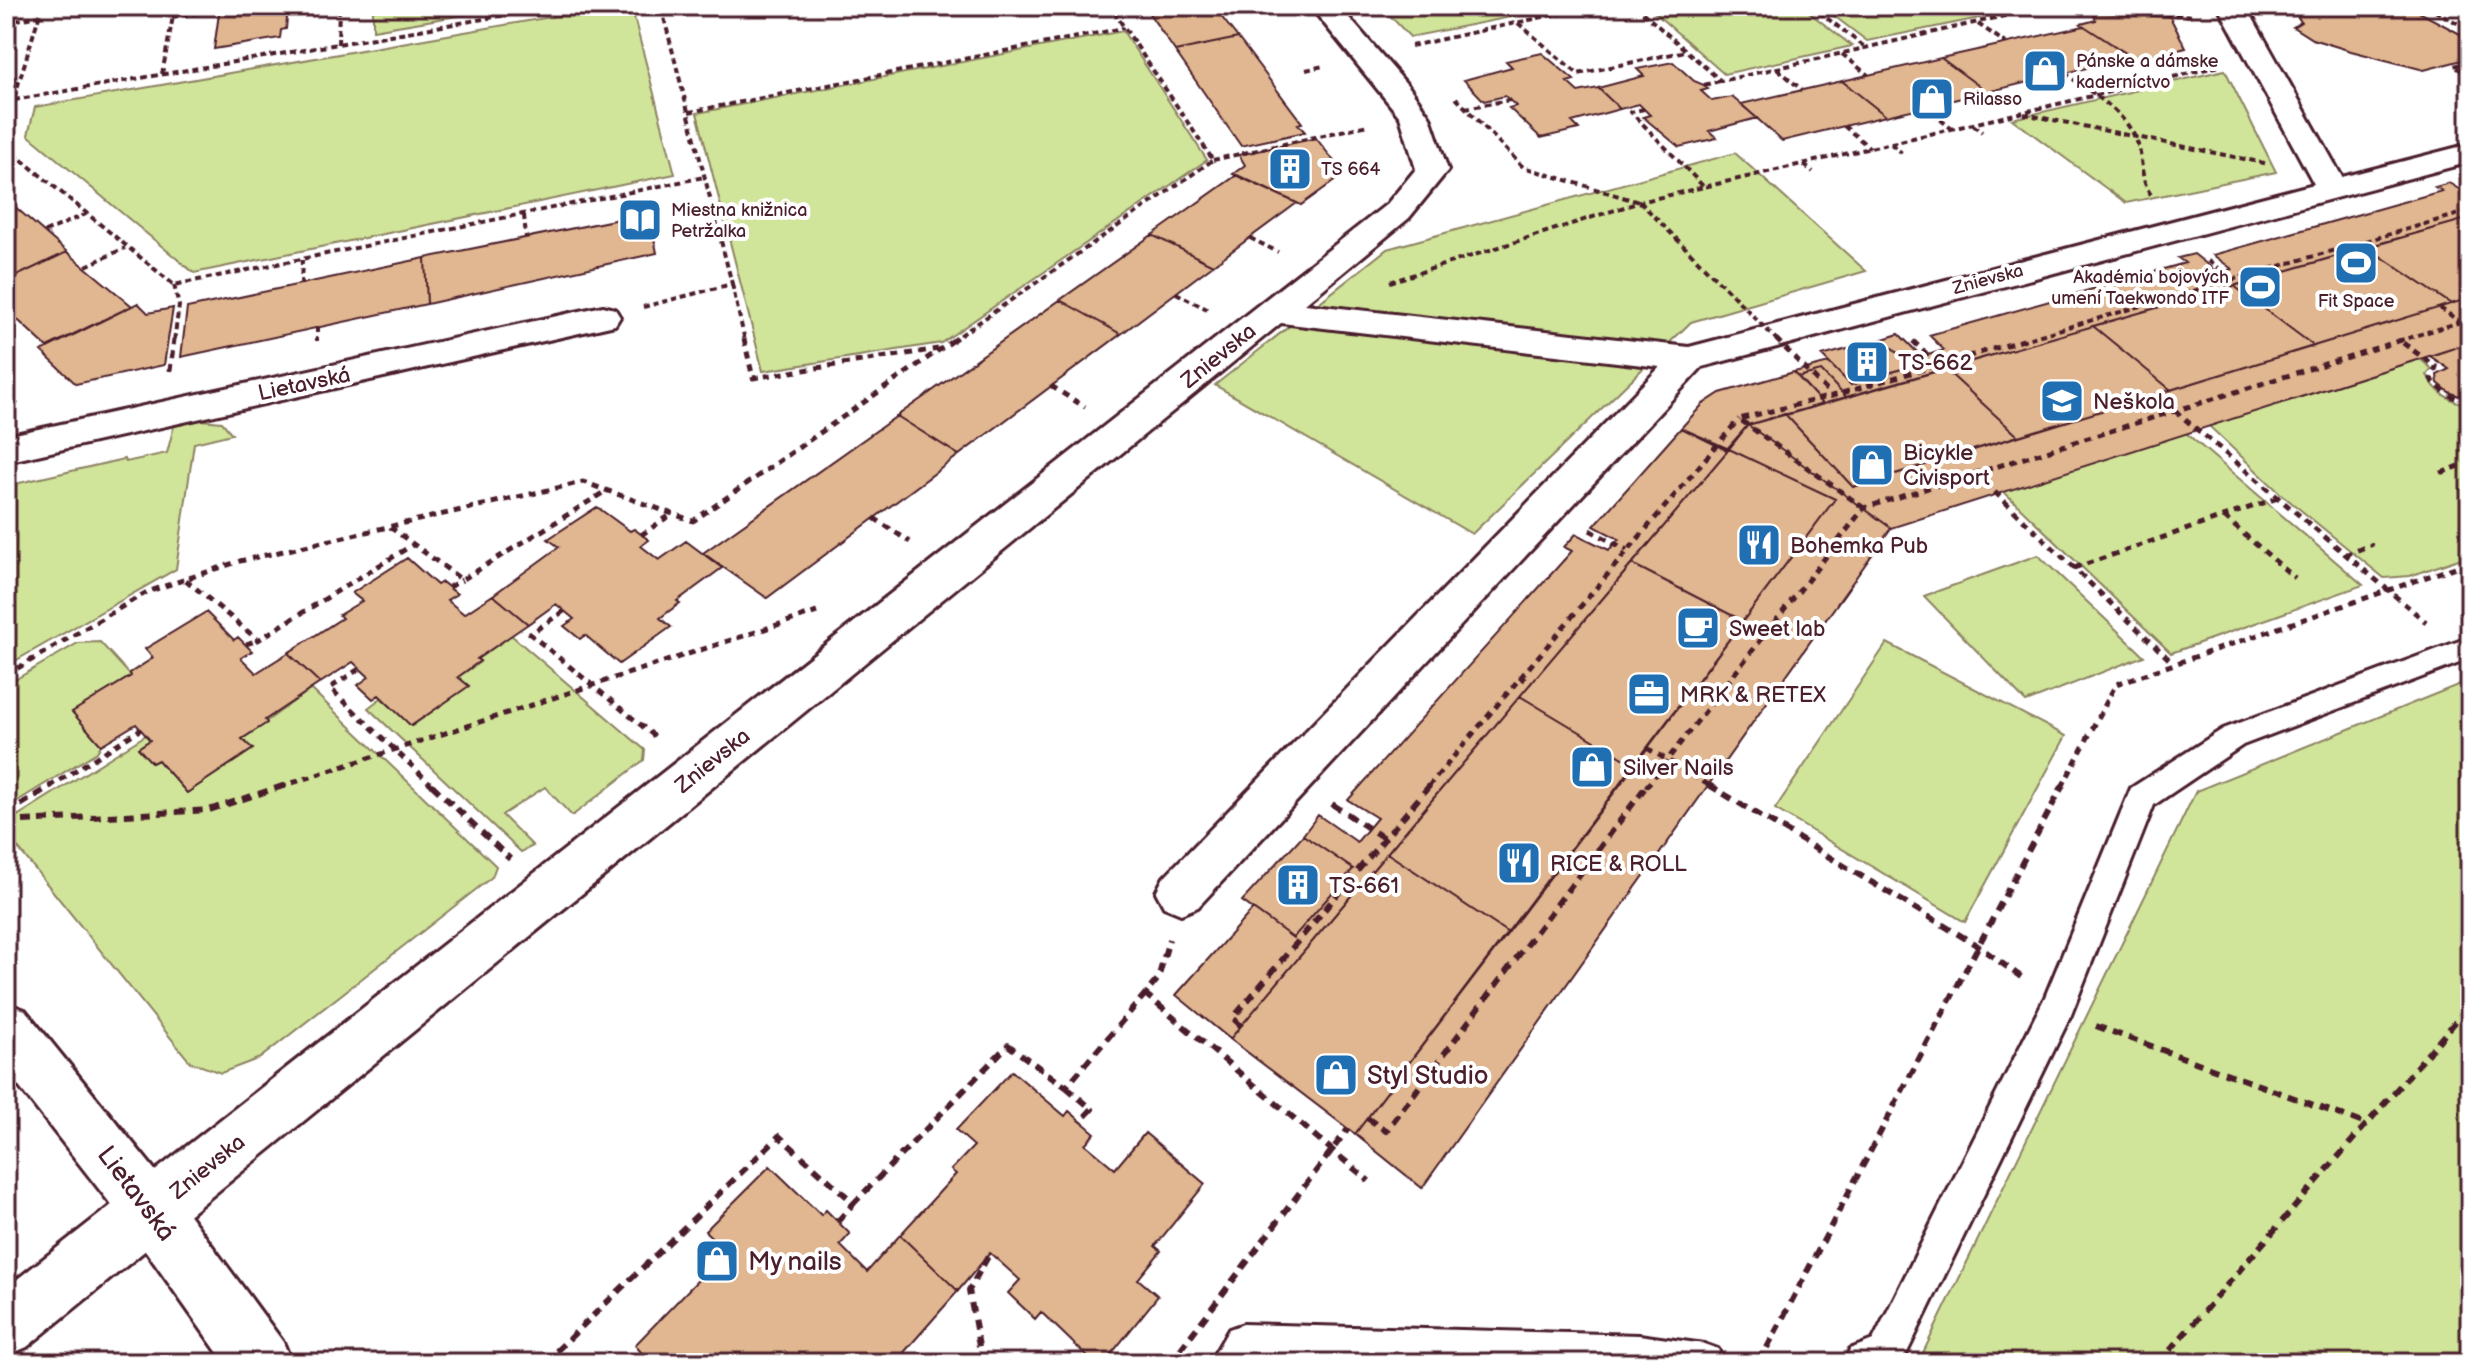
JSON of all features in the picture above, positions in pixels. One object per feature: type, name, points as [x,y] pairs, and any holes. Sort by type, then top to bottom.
[{"type":"street","name":"Znievska","points":[[6,1326],[1398,211],[1432,170],[1415,117],[1399,93],[1324,6]]},
{"type":"street","points":[[2220,12],[2333,189]]},
{"type":"street","name":"Znievska","points":[[1273,311],[1689,359],[2470,153]]},
{"type":"street","name":"Lietavská","points":[[6,449],[603,317]]},
{"type":"street","points":[[1181,892],[1689,359]]},
{"type":"street","name":"Lietavská","points":[[6,1028],[151,1210],[262,1363]]},
{"type":"lane","points":[[1864,1363],[1886,1355],[2059,1004],[2142,797],[2233,737],[2466,650]]},
{"type":"lane","points":[[1228,1363],[1243,1343],[1639,1354],[1704,1363]]},
{"type":"path","points":[[6,125],[42,6]]},
{"type":"path","points":[[162,74],[175,6]]},
{"type":"path","points":[[338,44],[339,6]]},
{"type":"path","points":[[14,100],[558,6]]},
{"type":"path","points":[[661,6],[753,378],[943,348]]},
{"type":"path","points":[[1110,6],[1213,160]]},
{"type":"path","points":[[1418,57],[1408,46],[1593,6]]},
{"type":"path","points":[[1635,6],[1721,81]]},
{"type":"path","points":[[1811,6],[1866,48]]},
{"type":"path","points":[[1704,85],[2048,6]]},
{"type":"path","points":[[2055,6],[2220,12]]},
{"type":"path","points":[[2426,6],[2470,30]]},
{"type":"path","points":[[172,17],[219,10]]},
{"type":"path","points":[[6,22],[39,16]]},
{"type":"path","points":[[1517,23],[1578,74]]},
{"type":"path","points":[[1978,23],[2006,43]]},
{"type":"path","points":[[689,112],[1124,28]]},
{"type":"path","points":[[1570,76],[1686,51]]},
{"type":"path","points":[[1841,54],[1868,75]]},
{"type":"path","points":[[2470,62],[2454,66],[2470,76]]},
{"type":"path","points":[[1381,285],[1640,202],[2232,63]]},
{"type":"path","points":[[1778,68],[1802,90]]},
{"type":"path","points":[[2065,73],[2094,95],[2136,137],[2145,189],[2154,197]]},
{"type":"path","points":[[6,85],[19,82]]},
{"type":"path","points":[[1456,98],[1523,167],[1640,202],[1832,396]]},
{"type":"path","points":[[1465,108],[1510,100]]},
{"type":"path","points":[[1925,107],[1952,129]]},
{"type":"path","points":[[1644,109],[1631,112],[1704,187]]},
{"type":"path","points":[[2019,113],[2271,165]]},
{"type":"path","points":[[1972,124],[1982,132]]},
{"type":"path","points":[[1844,126],[1870,148]]},
{"type":"path","points":[[6,675],[147,592],[240,561],[583,482],[693,521],[1213,160],[1352,128]]},
{"type":"path","points":[[1891,143],[1902,153]]},
{"type":"path","points":[[6,147],[125,248],[174,285],[179,306],[169,376]]},
{"type":"path","points":[[6,163],[18,157]]},
{"type":"path","points":[[1803,164],[1813,172]]},
{"type":"path","points":[[174,285],[704,177]]},
{"type":"path","points":[[1241,1026],[1233,1018],[1739,419],[1832,396],[2470,211]]},
{"type":"path","points":[[45,232],[86,214]]},
{"type":"path","points":[[524,215],[526,238]]},
{"type":"path","points":[[1250,238],[1284,255]]},
{"type":"path","points":[[2348,245],[2357,250]]},
{"type":"path","points":[[86,266],[125,248]]},
{"type":"path","points":[[301,285],[302,260]]},
{"type":"path","points":[[2223,271],[2233,279]]},
{"type":"path","points":[[603,317],[732,284]]},
{"type":"path","points":[[1176,293],[1213,312]]},
{"type":"path","points":[[2440,308],[2461,322]]},
{"type":"path","points":[[1367,1118],[1386,1131],[1667,759],[1864,508],[2178,413],[2470,319]]},
{"type":"path","points":[[1760,324],[1775,320]]},
{"type":"path","points":[[2073,325],[2079,330]]},
{"type":"path","points":[[2402,342],[2436,367],[2431,379],[2440,389],[2461,401],[2470,402]]},
{"type":"path","points":[[1928,355],[1938,365]]},
{"type":"path","points":[[1051,386],[1087,408]]},
{"type":"path","points":[[2155,394],[2345,555],[2466,650]]},
{"type":"path","points":[[1739,419],[1864,508]]},
{"type":"path","points":[[2441,473],[2470,462]]},
{"type":"path","points":[[1976,474],[2173,663]]},
{"type":"path","points":[[449,587],[606,490]]},
{"type":"path","points":[[2074,568],[2278,498]]},
{"type":"path","points":[[641,535],[673,514]]},
{"type":"path","points":[[2223,517],[2295,578]]},
{"type":"path","points":[[874,518],[912,543]]},
{"type":"path","points":[[389,527],[462,580]]},
{"type":"path","points":[[1615,543],[1627,550]]},
{"type":"path","points":[[246,644],[258,640],[414,544]]},
{"type":"path","points":[[2345,555],[2373,544]]},
{"type":"path","points":[[186,579],[258,640]]},
{"type":"path","points":[[6,822],[209,810],[826,609]]},
{"type":"path","points":[[564,611],[530,634],[668,747]]},
{"type":"path","points":[[359,669],[330,688],[519,868]]},
{"type":"path","points":[[1519,677],[1532,683]]},
{"type":"path","points":[[6,814],[141,729]]},
{"type":"path","points":[[1647,748],[1978,946],[2084,1021],[2366,1124]]},
{"type":"path","points":[[1368,828],[1385,839]]},
{"type":"path","points":[[1066,1087],[1158,979],[1181,892]]},
{"type":"path","points":[[1144,993],[1369,1181]]},
{"type":"path","points":[[2159,1363],[2470,1005]]},
{"type":"path","points":[[838,1221],[1008,1045],[1092,1109],[1080,1122]]},
{"type":"path","points":[[1170,1363],[1348,1129]]},
{"type":"path","points":[[544,1363],[779,1136],[854,1203]]},
{"type":"path","points":[[982,1363],[969,1290],[990,1253]]},
{"type":"green space","points":[[373,6],[517,6],[373,30]]},
{"type":"green space","points":[[614,6],[631,6],[675,174],[194,273],[28,135],[35,107]]},
{"type":"green space","points":[[1381,6],[1566,6],[1410,37]]},
{"type":"green space","points":[[1647,6],[1801,6],[1852,46],[1724,74]]},
{"type":"green space","points":[[1821,6],[2038,6],[1867,41]]},
{"type":"green space","points":[[1123,31],[1207,160],[941,343],[763,371],[697,113]]},
{"type":"green space","points":[[2225,70],[2276,172],[2126,203],[2012,119]]},
{"type":"green space","points":[[1735,153],[1866,271],[1691,322],[1472,534],[1215,385],[1387,249]]},
{"type":"green space","points":[[2420,359],[2432,369],[2427,375],[2439,392],[2456,402],[2470,405],[2470,555],[2410,576],[2384,578],[2281,494],[2209,426]]},
{"type":"green space","points":[[201,420],[222,422],[232,434],[194,443],[176,569],[6,666],[6,486],[124,459],[126,462],[167,453],[174,426]]},
{"type":"green space","points":[[2186,433],[2363,585],[2171,653],[2002,490]]},
{"type":"green space","points":[[2038,555],[2144,656],[2026,702],[1924,596]]},
{"type":"green space","points":[[511,635],[645,750],[644,760],[572,816],[545,787],[502,815],[533,846],[521,852],[368,708],[381,698],[412,726],[468,686],[458,677]]},
{"type":"green space","points":[[100,642],[131,676],[73,712],[101,745],[97,752],[6,808],[6,685],[78,643]]},
{"type":"green space","points":[[1887,643],[2066,736],[1965,922],[1775,809]]},
{"type":"green space","points":[[2470,680],[2470,1363],[1918,1363],[2196,791]]},
{"type":"green space","points":[[311,689],[496,866],[492,877],[260,1058],[221,1073],[190,1062],[6,833],[11,820],[146,735],[150,740],[139,748],[152,763],[158,760],[187,793],[252,750],[242,739]]},
{"type":"building","points":[[220,6],[288,6],[286,29],[281,30],[280,38],[214,49]]},
{"type":"building","points":[[1002,6],[1044,6],[1006,13]]},
{"type":"building","points":[[1144,6],[1213,6],[1238,38],[1175,51]]},
{"type":"building","points":[[2291,6],[2408,6],[2470,41],[2470,58],[2424,70],[2351,51],[2312,39],[2293,27],[2301,22]]},
{"type":"building","points":[[2092,12],[2170,17],[2186,48],[2136,60],[2081,24],[2096,20]]},
{"type":"building","points":[[2084,26],[2132,57],[1987,92],[1941,58]]},
{"type":"building","points":[[1238,38],[1302,123],[1298,124],[1305,132],[1241,146],[1175,51]]},
{"type":"building","points":[[1542,53],[1574,80],[1567,82],[1578,92],[1598,88],[1620,109],[1572,122],[1579,129],[1541,138],[1509,108],[1516,106],[1505,96],[1484,101],[1464,80],[1512,67],[1506,61]]},
{"type":"building","points":[[1941,58],[1987,92],[1886,116],[1842,81]]},
{"type":"building","points":[[1673,62],[1708,89],[1701,91],[1712,101],[1732,97],[1757,118],[1709,131],[1717,138],[1679,147],[1643,117],[1650,115],[1639,104],[1620,109],[1598,88],[1644,76],[1637,69]]},
{"type":"building","points":[[1842,81],[1886,116],[1782,141],[1741,104]]},
{"type":"building","name":"TS 664","points":[[1316,138],[1344,174],[1301,205],[1233,174],[1245,165],[1239,155]]},
{"type":"building","points":[[1237,175],[1297,203],[1213,265],[1152,235]]},
{"type":"building","points":[[2449,183],[2470,196],[2470,218],[1846,397],[1821,371],[1798,377],[1794,372],[1829,363],[1851,385],[1911,366],[1883,339],[1899,334],[1922,357],[1944,350],[1929,335],[2185,263],[2178,258],[2194,254],[2218,273],[2232,269],[2213,255],[2442,191],[2435,187]]},
{"type":"building","points":[[6,199],[67,252],[6,281]]},
{"type":"building","points":[[649,213],[657,253],[427,304],[425,258]]},
{"type":"building","points":[[2470,218],[2470,298],[2451,304],[2367,247]]},
{"type":"building","points":[[1152,235],[1213,265],[1121,334],[1060,300]]},
{"type":"building","points":[[2367,247],[2451,304],[2314,346],[2234,286]]},
{"type":"building","points":[[67,252],[132,306],[47,347],[6,309],[6,281]]},
{"type":"building","points":[[425,258],[427,304],[181,357],[187,308]]},
{"type":"building","points":[[2234,286],[2314,346],[2171,390],[2093,326]]},
{"type":"building","points":[[2470,298],[2470,324],[2465,325],[2470,329],[2470,343],[1891,528],[1748,425],[1785,414],[1853,487]]},
{"type":"building","points":[[1060,300],[1121,334],[959,455],[897,416]]},
{"type":"building","points":[[138,303],[148,313],[173,308],[164,365],[76,384],[41,351]]},
{"type":"building","points":[[2093,326],[2171,390],[2018,436],[1945,369]]},
{"type":"building","name":"TS-662","points":[[1883,339],[1911,366],[1851,385],[1822,356]]},
{"type":"building","points":[[2470,343],[2470,400],[2449,392],[2438,383],[2437,375],[2449,369],[2430,356]]},
{"type":"building","points":[[1945,369],[2018,436],[1853,487],[1786,415]]},
{"type":"building","points":[[1821,371],[1846,397],[1823,404],[1798,377]]},
{"type":"building","points":[[1794,372],[1823,404],[1748,425],[1726,450],[1681,428],[1703,404],[1720,393]]},
{"type":"building","points":[[897,416],[959,455],[767,598],[703,553]]},
{"type":"building","points":[[1748,425],[1891,528],[1422,1188],[1355,1134],[1835,499],[1729,449]]},
{"type":"building","points":[[1681,428],[1729,449],[1230,1039],[1176,995],[1253,909],[1293,938],[1353,869],[1303,835],[1318,815],[1357,842],[1377,818],[1348,800],[1572,551],[1564,547],[1576,534],[1609,550],[1619,539],[1594,526]]},
{"type":"building","points":[[1729,449],[1835,499],[1743,621],[1632,564]]},
{"type":"building","points":[[597,507],[630,531],[634,529],[649,540],[641,546],[659,560],[686,541],[722,568],[677,601],[680,603],[660,618],[671,627],[619,664],[585,635],[580,639],[564,626],[574,619],[556,604],[528,624],[493,595],[559,547],[548,539]]},
{"type":"building","points":[[407,558],[437,585],[442,582],[457,594],[447,600],[464,614],[493,595],[528,624],[477,659],[480,661],[458,677],[469,686],[411,726],[379,695],[373,699],[358,685],[369,677],[353,662],[320,683],[288,653],[342,618],[339,615],[362,601],[352,593]]},
{"type":"building","points":[[1632,564],[1743,621],[1635,765],[1520,696]]},
{"type":"building","points":[[206,612],[234,640],[238,637],[252,651],[241,658],[256,673],[288,653],[320,683],[242,739],[253,749],[187,793],[158,760],[152,763],[138,748],[150,740],[136,724],[101,745],[72,712],[131,676],[130,673],[153,658],[145,649]]},
{"type":"building","points":[[1520,696],[1635,765],[1508,933],[1387,853]]},
{"type":"building","name":"TS-661","points":[[1303,835],[1353,869],[1293,938],[1242,901]]},
{"type":"building","points":[[1387,853],[1508,933],[1355,1134],[1230,1039]]},
{"type":"building","points":[[1012,1071],[1065,1116],[1069,1111],[1095,1133],[1085,1144],[1115,1169],[1145,1133],[1205,1184],[1155,1246],[1161,1251],[1138,1279],[1158,1296],[1104,1363],[1094,1363],[1041,1312],[1035,1319],[1008,1293],[1020,1280],[990,1253],[958,1291],[900,1235],[956,1174],[951,1170],[974,1146],[956,1130]]},
{"type":"building","points":[[770,1166],[821,1215],[826,1210],[850,1234],[840,1245],[867,1272],[900,1235],[958,1291],[899,1358],[904,1363],[650,1363],[635,1345],[699,1279],[694,1274],[722,1247],[705,1231]]},
{"type":"place","name":"Pánske a dámske kaderníctvo","points":[[2045,71]]},
{"type":"place","name":"Rilasso","points":[[1932,99]]},
{"type":"place","name":"TS 664","points":[[1290,169]]},
{"type":"place","name":"Miestna knižnica Petržalka","points":[[640,220]]},
{"type":"place","name":"Fit Space","points":[[2356,263]]},
{"type":"place","name":"Akadémia bojových umení Taekwondo ITF","points":[[2260,287]]},
{"type":"place","name":"TS-662","points":[[1867,362]]},
{"type":"place","name":"Neškola","points":[[2062,401]]},
{"type":"place","name":"Bicykle Civisport","points":[[1872,465]]},
{"type":"place","name":"Bohemka Pub","points":[[1759,545]]},
{"type":"place","name":"Sweet lab","points":[[1698,628]]},
{"type":"place","name":"MRK & RETEX","points":[[1649,694]]},
{"type":"place","name":"Silver Nails","points":[[1592,767]]},
{"type":"place","name":"RICE & ROLL","points":[[1519,863]]},
{"type":"place","name":"TS-661","points":[[1298,885]]},
{"type":"place","name":"Styl Studio","points":[[1336,1075]]},
{"type":"place","name":"My nails","points":[[717,1261]]}]
